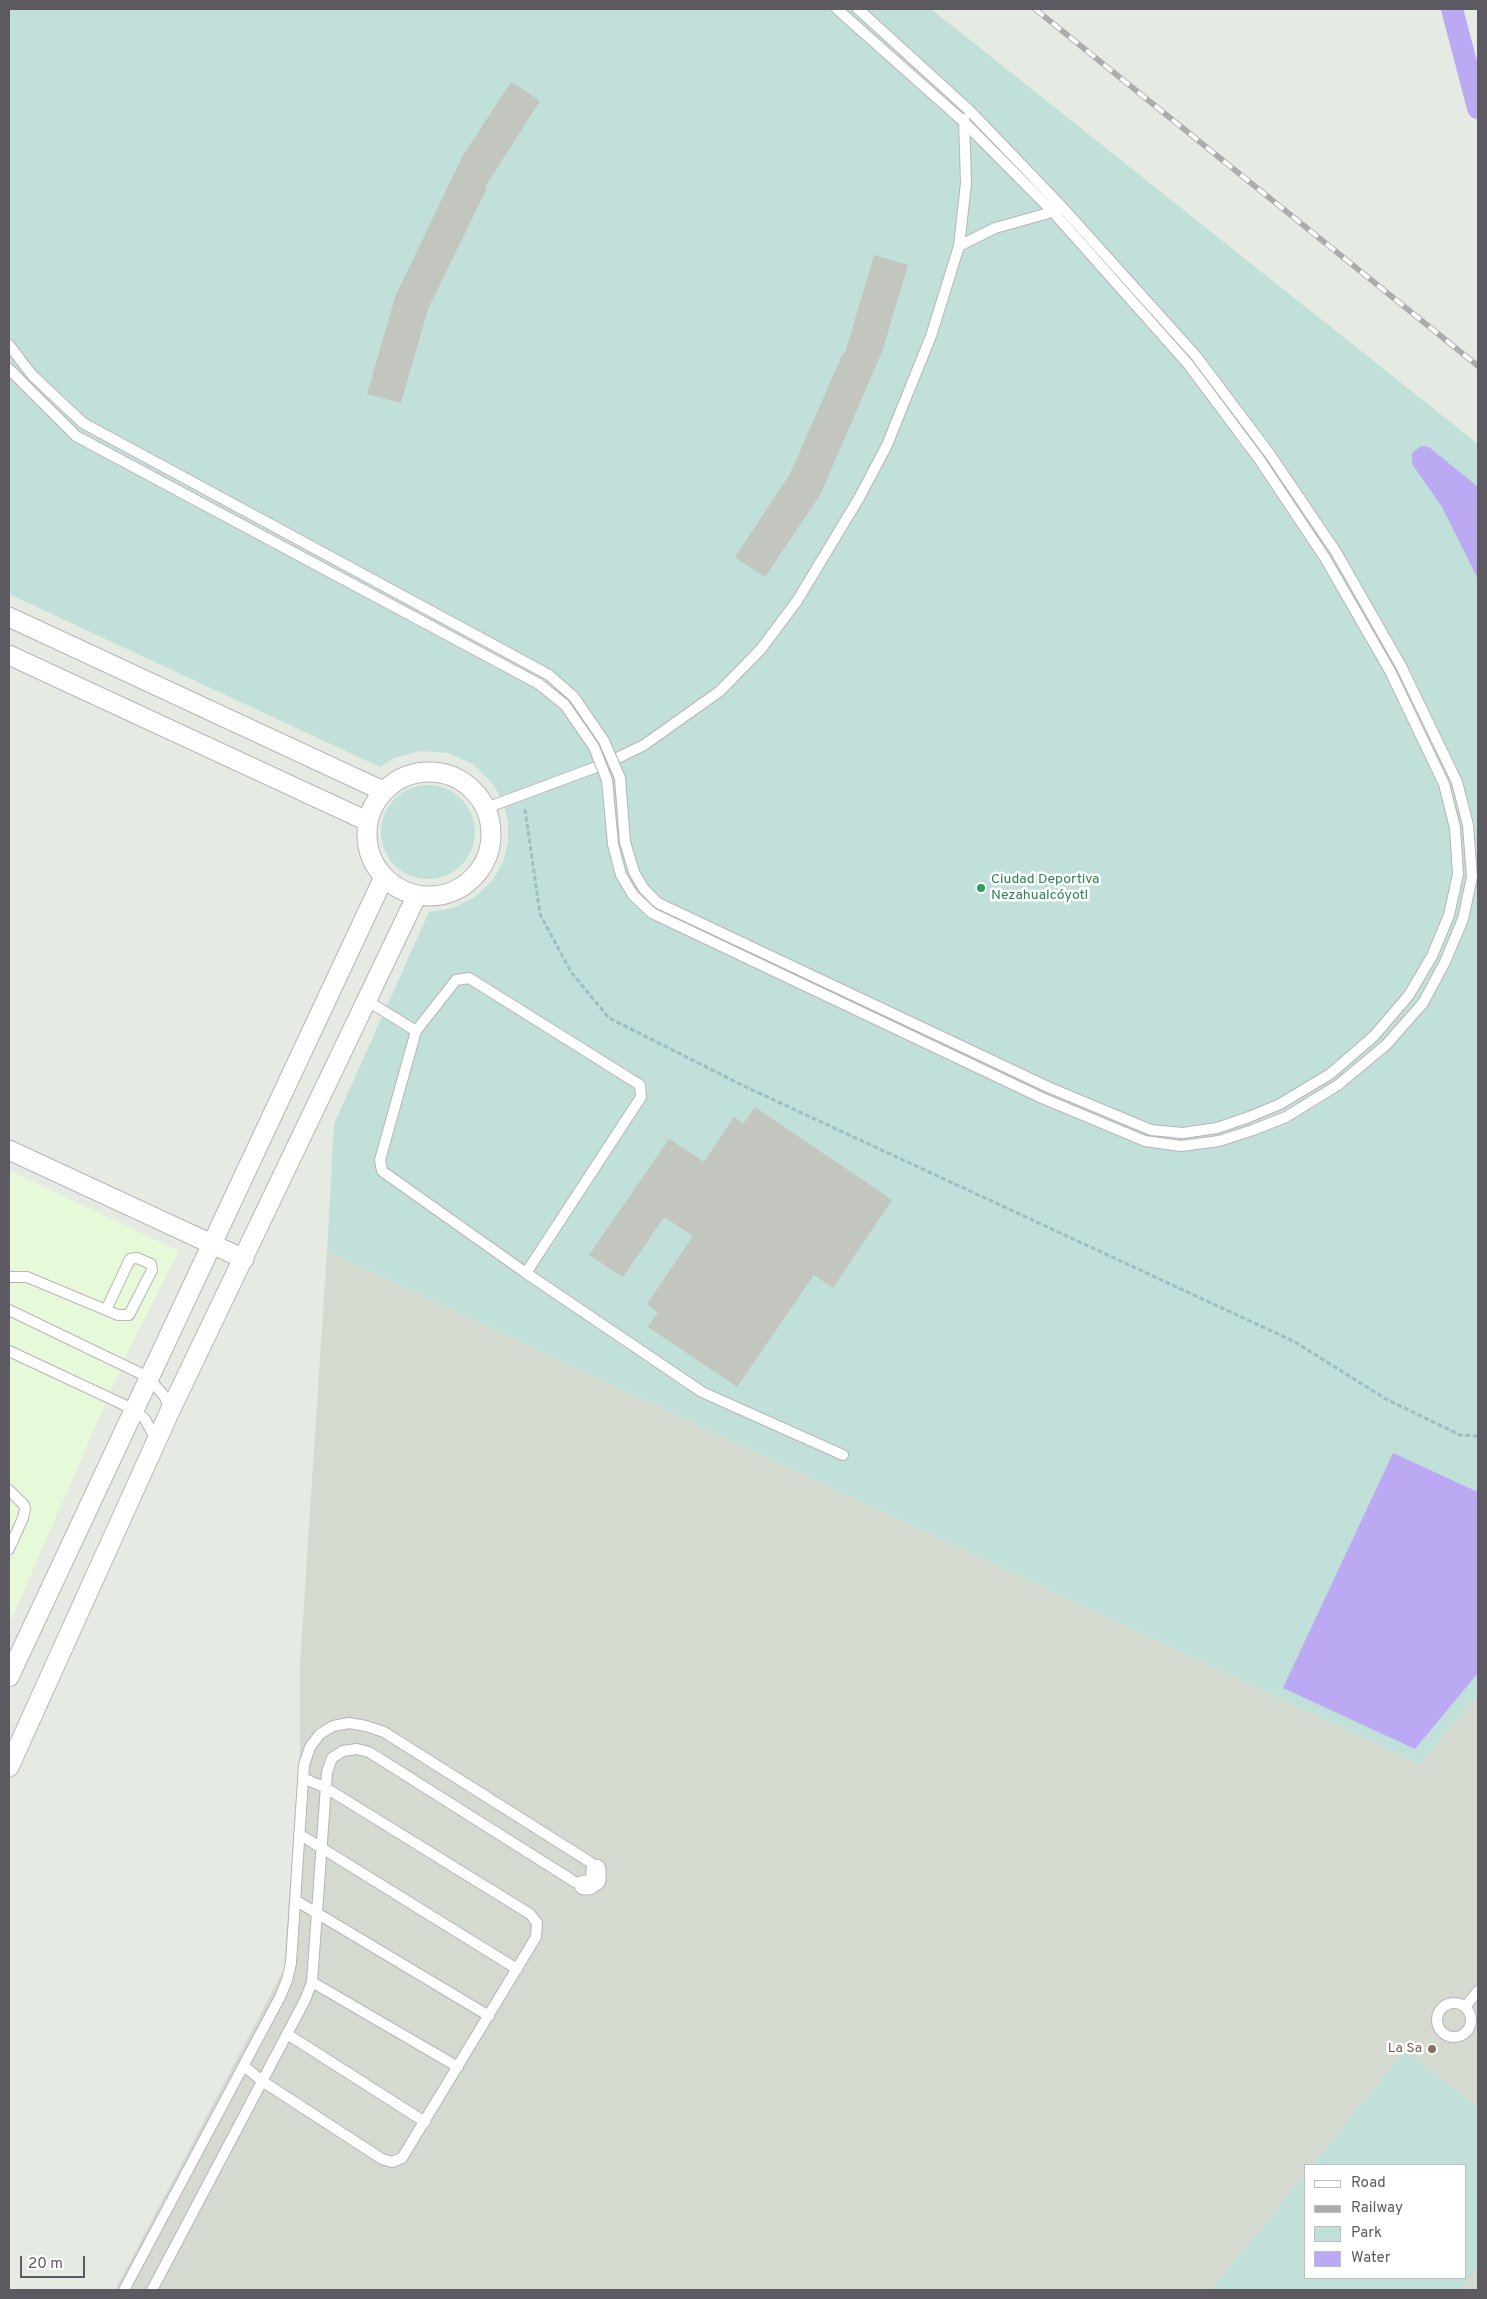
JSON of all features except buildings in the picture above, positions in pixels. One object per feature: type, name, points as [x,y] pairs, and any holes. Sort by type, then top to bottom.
[{"type":"street","points":[[9,618],[383,792]]},
{"type":"street","points":[[9,655],[367,821]]},
{"type":"street","points":[[422,772],[441,773],[460,779],[475,791],[486,808],[491,826],[490,846],[484,864],[472,879],[456,890],[437,895],[417,895],[399,888],[384,877],[369,851],[366,836],[367,821],[374,803],[383,792],[403,777],[422,772]]},
{"type":"street","points":[[9,1677],[384,877]]},
{"type":"street","points":[[9,1767],[156,1440],[417,895]]},
{"type":"street","points":[[9,1150],[244,1259]]},
{"type":"street","points":[[584,1885],[589,1885],[596,1880],[596,1869]]},
{"type":"lane","points":[[9,346],[32,375],[84,423],[549,675],[574,697],[604,741],[620,778],[625,842],[634,872],[644,889],[658,903],[1048,1088],[1150,1130],[1183,1134],[1217,1128],[1280,1104],[1330,1074],[1374,1036],[1408,995],[1432,956],[1449,916],[1458,874],[1456,828],[1444,784],[1390,671],[1325,558],[1259,460],[1188,364],[1053,212],[963,122],[837,9]]},
{"type":"lane","points":[[9,370],[76,436],[539,684],[565,704],[594,747],[607,780],[613,844],[621,875],[634,895],[652,913],[1042,1098],[1145,1142],[1182,1146],[1219,1141],[1286,1117],[1338,1085],[1386,1045],[1422,1003],[1445,962],[1463,919],[1472,877],[1468,825],[1457,782],[1401,666],[1345,568],[1268,453],[1196,356],[1063,208],[969,110],[858,9]]},
{"type":"lane","points":[[486,808],[607,763],[644,746],[720,691],[761,649],[797,601],[828,552],[887,445],[931,336],[959,246],[966,183],[963,122],[969,110]]},
{"type":"lane","points":[[959,246],[995,228],[1063,208]]},
{"type":"lane","points":[[526,1273],[641,1097],[640,1085],[469,978],[456,980],[416,1031],[380,1160],[382,1171],[526,1273],[702,1392],[843,1455]]},
{"type":"lane","points":[[366,1000],[416,1031]]},
{"type":"lane","points":[[9,1277],[27,1278],[118,1315],[129,1315],[152,1270],[151,1264],[137,1258],[130,1259],[106,1310]]},
{"type":"lane","points":[[9,1310],[148,1377],[164,1396],[170,1411]]},
{"type":"lane","points":[[9,1351],[133,1409],[145,1419],[156,1440]]},
{"type":"lane","points":[[9,1490],[24,1506],[25,1514],[9,1549]]},
{"type":"lane","points":[[124,2290],[288,1980],[291,1963],[304,1765],[310,1747],[320,1734],[333,1726],[349,1723],[366,1726],[392,1737],[590,1862],[596,1869]]},
{"type":"lane","points":[[152,2290],[306,2000],[312,1982],[327,1772],[332,1758],[343,1751],[356,1748],[369,1752],[575,1882],[584,1885]]},
{"type":"lane","points":[[244,2066],[262,2081],[382,2159],[392,2162],[402,2158],[536,1937],[537,1923],[530,1914],[326,1788],[303,1778]]},
{"type":"lane","points":[[299,1834],[322,1846],[517,1969]]},
{"type":"lane","points":[[295,1900],[489,2016]]},
{"type":"lane","points":[[312,1982],[458,2067]]},
{"type":"lane","points":[[1465,2007],[1478,1991]]},
{"type":"lane","points":[[288,2034],[425,2122]]},
{"type":"path","points":[[523,794],[540,914],[571,972],[609,1018],[746,1086],[1295,1342],[1386,1399],[1460,1435],[1478,1436]]},
{"type":"shaded area","points":[[9,1170],[179,1251],[131,1345],[9,1625]]},
{"type":"shaded area","points":[[327,1251],[1420,1764],[1478,1695],[1478,2290],[115,2290],[284,1969],[300,1749],[300,1664]]},
{"type":"green space","name":"Ciudad Deportiva Nezahualcóyotl","points":[[9,9],[931,9],[1478,444],[1478,1695],[1420,1764],[327,1251],[334,1124],[429,912],[453,908],[475,897],[493,880],[503,862],[508,842],[508,822],[503,802],[493,784],[473,764],[448,753],[420,751],[394,758],[380,767],[9,594]]},
{"type":"green space","points":[[428,785],[446,789],[461,799],[471,814],[475,832],[471,850],[461,865],[446,875],[428,879],[410,875],[395,865],[385,850],[381,832],[385,814],[395,799],[410,789]]},
{"type":"green space","points":[[1405,2050],[1478,2108],[1478,2266],[1459,2290],[1211,2290],[1304,2175],[1304,2279],[1467,2279],[1467,2164],[1313,2164]]},
{"type":"water","points":[[1421,446],[1429,447],[1478,487],[1478,579],[1442,507],[1412,464],[1412,453]]},
{"type":"water","points":[[1393,1453],[1478,1492],[1478,1673],[1415,1749],[1283,1688]]},
{"type":"waterway","points":[[1452,9],[1478,108]]},
{"type":"railway","points":[[1035,9],[1478,366]]},
{"type":"place","name":"Ciudad Deportiva Nezahualcóyotl","points":[[981,888]]},
{"type":"place","name":"La Sa","points":[[1432,2049]]}]
